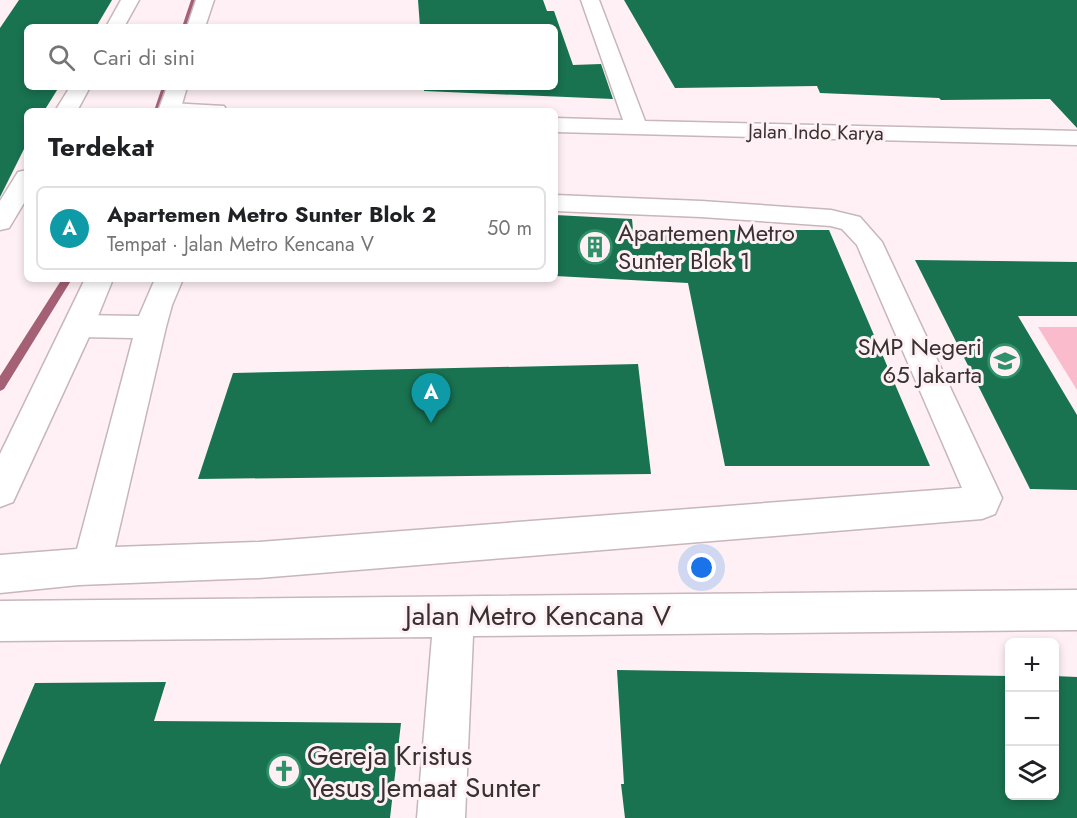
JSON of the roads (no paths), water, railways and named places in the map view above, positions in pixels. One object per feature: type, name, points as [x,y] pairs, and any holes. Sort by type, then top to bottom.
[{"type":"street","points":[[117,24],[130,0]]},
{"type":"street","points":[[197,24],[205,0]]},
{"type":"street","points":[[590,0],[637,128]]},
{"type":"street","points":[[68,108],[78,90]]},
{"type":"street","points":[[171,108],[176,90]]},
{"type":"street","name":"Jalan Indo Karya","points":[[558,125],[1077,138]]},
{"type":"street","points":[[0,222],[24,182]]},
{"type":"street","points":[[0,574],[259,560],[982,503],[984,498],[869,242],[851,223],[831,218],[558,203]]},
{"type":"street","points":[[0,491],[89,302],[159,304],[91,568]]},
{"type":"street","name":"Jalan Metro Kencana V","points":[[0,621],[1077,610]]},
{"type":"street","points":[[441,818],[454,615]]},
{"type":"waterway","points":[[186,24],[194,0]]},
{"type":"waterway","points":[[159,108],[165,90]]},
{"type":"waterway","points":[[0,386],[65,282]]},
{"type":"place","name":"Apartemen Metro Sunter Blok 1","points":[[595,247]]},
{"type":"place","name":"SMP Negeri 65 Jakarta","points":[[1005,361]]},
{"type":"place","name":"Apartemen Metro Sunter Blok 2","points":[[431,423]]},
{"type":"place","name":"Gereja Kristus Yesus Jemaat Sunter","points":[[284,771]]}]
